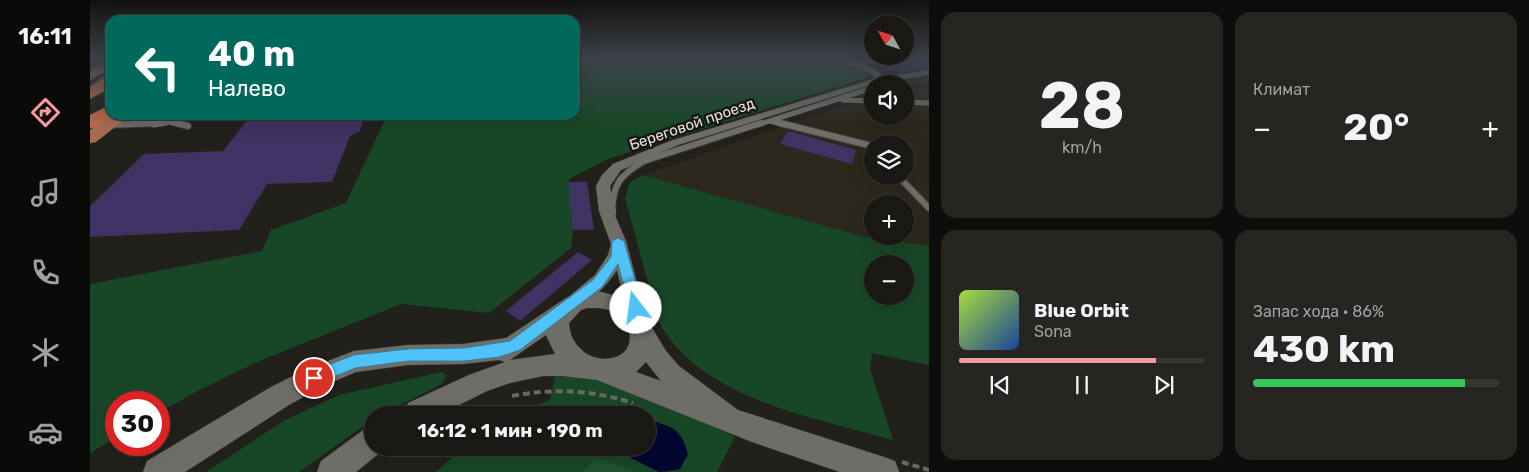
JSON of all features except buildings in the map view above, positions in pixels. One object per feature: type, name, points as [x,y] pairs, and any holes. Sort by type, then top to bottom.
[{"type":"highway","points":[[90,93],[105,84]]},
{"type":"highway","points":[[90,124],[105,119]]},
{"type":"main road","points":[[90,138],[110,120]]},
{"type":"street","points":[[90,93],[104,80]]},
{"type":"street","name":"Береговой проезд","points":[[612,225],[606,211],[603,186],[607,178],[618,167],[674,143],[864,87]]},
{"type":"street","points":[[429,406],[472,384],[514,369],[553,364],[613,369],[633,361],[639,354],[642,345],[640,326],[618,241],[612,225]]},
{"type":"street","points":[[425,406],[514,346],[598,283],[609,270],[616,257],[618,241]]},
{"type":"street","points":[[729,419],[667,370],[657,358],[640,326],[627,311],[608,302],[587,300],[569,306],[558,320],[556,328],[557,338],[561,347],[568,355],[589,367],[729,419],[818,451],[884,472]]},
{"type":"street","points":[[158,472],[280,396],[314,378],[354,362],[408,355],[464,354],[499,350],[514,346]]},
{"type":"street","points":[[332,472],[364,447]]},
{"type":"lane","points":[[612,225],[612,198],[616,183],[626,170],[644,161],[836,100],[864,89]]},
{"type":"lane","points":[[836,100],[864,101]]},
{"type":"lane","points":[[914,102],[929,103]]},
{"type":"lane","points":[[131,120],[155,124],[169,122],[188,126]]},
{"type":"lane","points":[[155,124],[160,120]]},
{"type":"lane","points":[[768,121],[864,144]]},
{"type":"lane","points":[[907,185],[929,208]]},
{"type":"path","points":[[512,396],[554,390],[584,391],[617,397],[636,404]]},
{"type":"shaded area","points":[[929,87],[929,246],[914,244],[914,195],[864,195],[864,236],[643,175],[837,108],[864,102],[864,125],[914,125],[914,91]]},
{"type":"green space","points":[[580,80],[859,80],[608,159],[569,179],[573,230],[571,248],[489,313],[401,304],[264,359],[199,390],[170,407],[170,391],[105,391],[105,444],[90,453],[90,284],[262,251],[271,230],[346,203],[385,120],[580,120]]},
{"type":"green space","points":[[643,175],[864,236],[864,245],[914,244],[929,246],[929,365],[872,353],[870,369],[893,440],[762,402],[702,370],[678,348],[659,322],[625,198],[630,182]]},
{"type":"green space","points":[[556,371],[597,377],[676,404],[735,437],[717,472],[668,472],[680,469],[673,428],[656,422],[656,406],[537,406],[550,399]]},
{"type":"green space","points":[[442,372],[447,376],[442,384],[399,406],[364,406],[364,426],[299,472],[206,472],[283,421],[339,395]]},
{"type":"green space","points":[[454,456],[627,456],[659,472],[635,472],[594,457],[583,472],[436,472]]},
{"type":"green space","points":[[594,457],[633,470],[635,472],[583,472]]},
{"type":"water","points":[[656,422],[679,433],[688,454],[680,469],[659,472],[627,456],[656,456]]},
{"type":"route","points":[[314,378],[354,362],[408,355],[464,354],[499,350],[514,346],[598,283],[613,264],[618,241],[636,308]]}]
